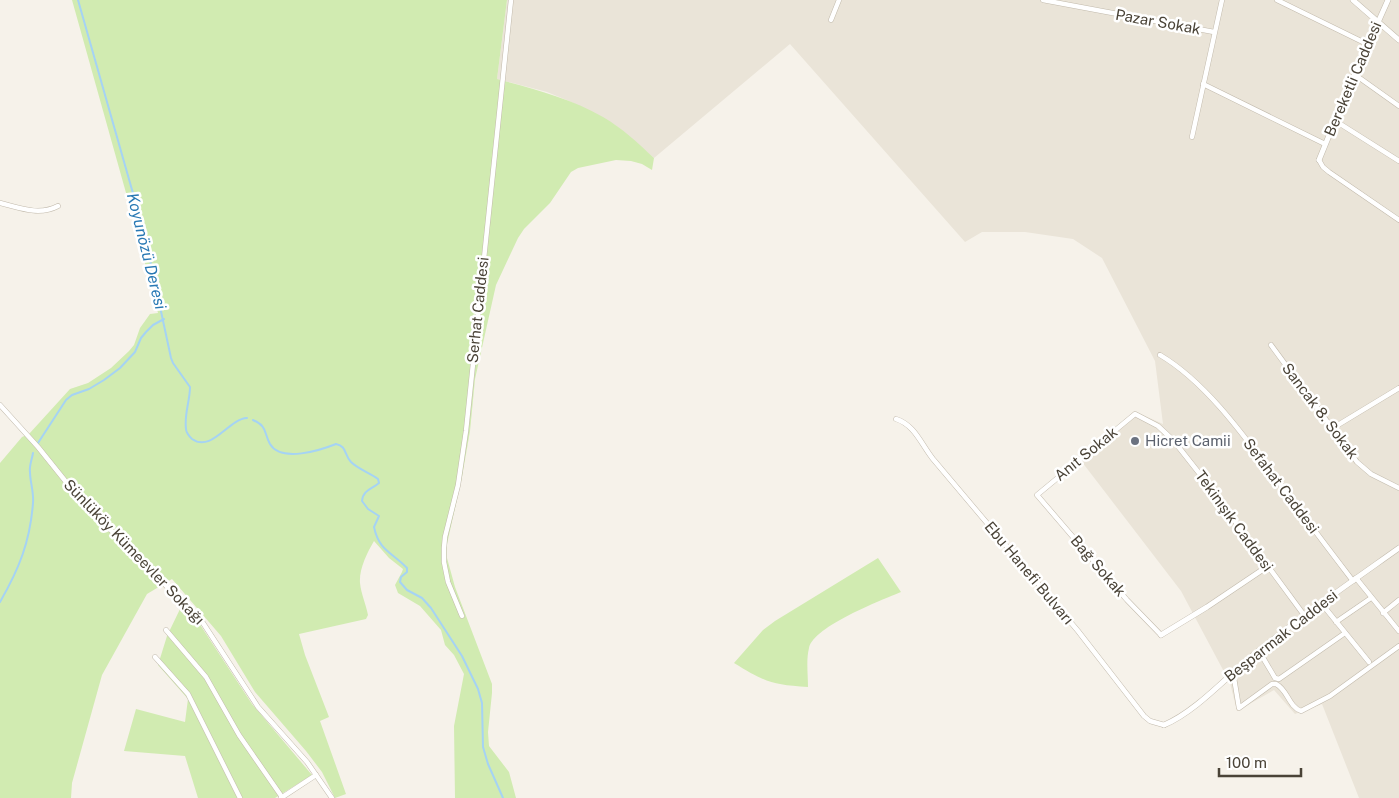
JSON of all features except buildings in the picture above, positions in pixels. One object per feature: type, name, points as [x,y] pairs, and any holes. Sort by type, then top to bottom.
[{"type":"street","name":"Serhat Caddesi","points":[[462,616],[446,573],[444,562],[445,537],[458,485],[466,431],[512,0]]},
{"type":"street","points":[[831,20],[839,0]]},
{"type":"street","name":"Pazar Sokak","points":[[1043,0],[1214,32]]},
{"type":"street","points":[[1192,137],[1222,0]]},
{"type":"street","points":[[1277,0],[1367,44]]},
{"type":"street","points":[[1353,0],[1399,40]]},
{"type":"street","name":"Bereketli Caddesi","points":[[1319,160],[1334,120],[1388,0]]},
{"type":"street","points":[[1354,74],[1399,106]]},
{"type":"street","points":[[1203,84],[1325,144]]},
{"type":"street","points":[[1334,120],[1399,161]]},
{"type":"street","points":[[1319,160],[1330,172],[1399,220]]},
{"type":"street","points":[[0,203],[39,212],[58,206]]},
{"type":"street","name":"Sancak 8. Sokak","points":[[1271,345],[1310,401],[1333,428],[1357,462],[1371,474],[1399,488]]},
{"type":"street","name":"Sefahat Caddesi","points":[[1160,355],[1190,377],[1246,438],[1355,580],[1399,631]]},
{"type":"street","points":[[1333,428],[1399,388]]},
{"type":"street","name":"Sünlüköy Kümeevler Sokağı","points":[[0,406],[43,452],[79,498],[203,623],[258,707],[316,775],[332,798]]},
{"type":"street","name":"Anıt Sokak","points":[[1037,494],[1135,414]]},
{"type":"street","name":"Tekinışık Caddesi","points":[[1135,414],[1158,426],[1173,440],[1304,616]]},
{"type":"street","name":"Ebu Hanefi Bulvarı","points":[[896,419],[906,424],[914,432],[932,459],[1078,631],[1144,716],[1150,721],[1164,725]]},
{"type":"street","name":"Bağ Sokak","points":[[1037,494],[1128,600],[1161,635]]},
{"type":"street","name":"Beşparmak Caddesi","points":[[1164,725],[1174,721],[1186,712],[1304,616],[1399,548]]},
{"type":"street","points":[[1161,635],[1208,607],[1268,566]]},
{"type":"street","points":[[1336,622],[1371,598]]},
{"type":"street","points":[[1383,613],[1399,600]]},
{"type":"street","points":[[1326,609],[1369,662]]},
{"type":"street","name":"Sünlüköy Kümeevler Sokağı","points":[[166,630],[206,677],[239,735],[281,798],[316,775]]},
{"type":"street","points":[[1262,656],[1275,678],[1279,679],[1345,633]]},
{"type":"street","points":[[1233,672],[1239,708],[1274,684],[1278,684],[1294,707],[1301,711],[1330,696],[1399,646]]},
{"type":"street","points":[[156,657],[188,694],[240,798]]},
{"type":"shaded area","points":[[507,0],[1399,0],[1399,798],[1359,798],[1322,704],[1295,714],[1274,690],[1237,711],[1230,683],[1181,591],[1082,462],[1134,411],[1163,424],[1155,361],[1102,258],[1073,239],[1025,232],[982,232],[965,242],[790,44],[654,158],[615,125],[569,101],[547,92],[497,79]]},
{"type":"green space","points":[[72,0],[507,0],[497,79],[578,104],[590,110],[617,126],[654,158],[652,170],[642,164],[616,160],[578,168],[571,172],[550,203],[524,229],[496,285],[475,379],[470,431],[447,544],[447,558],[455,587],[492,684],[488,732],[489,746],[509,772],[516,798],[455,798],[454,726],[464,674],[454,655],[445,645],[441,630],[420,606],[398,593],[395,585],[403,569],[389,558],[374,541],[364,561],[360,578],[361,591],[368,615],[366,619],[299,634],[329,717],[320,721],[346,794],[335,798],[322,772],[255,692],[221,636],[172,579],[147,594],[102,675],[72,783],[71,798],[0,798],[0,463],[22,437],[29,434],[70,389],[88,383],[111,368],[129,351],[134,345],[140,328],[150,314],[158,313]]},
{"type":"green space","points":[[878,558],[901,592],[865,607],[835,623],[814,640],[808,653],[808,687],[777,684],[734,663],[763,630],[775,621]]},
{"type":"green space","points":[[181,607],[197,620],[252,704],[312,775],[275,798],[198,798],[185,756],[124,751],[136,709],[185,722],[188,699],[158,665],[167,636]]},
{"type":"waterway","name":"Koyunözü Deresi","points":[[78,0],[144,232],[171,358],[190,387],[186,418],[187,432],[192,439],[206,442],[233,424],[247,418]]},
{"type":"waterway","points":[[38,443],[66,400],[72,395],[89,389],[120,368],[135,352],[146,332],[153,325],[164,319]]},
{"type":"waterway","name":"Koyunözü Deresi","points":[[253,420],[263,427],[270,444],[275,450],[292,454],[311,452],[336,444],[340,445],[354,464],[378,479],[379,483],[366,492],[362,501],[368,509],[379,516],[374,527],[379,541],[407,568],[407,572],[401,577],[400,582],[407,590],[422,598],[431,608],[462,656],[478,689],[482,703],[483,747],[488,764],[503,798]]},
{"type":"waterway","points":[[0,602],[18,566],[29,530],[33,503],[30,470],[33,453]]},
{"type":"place","name":"Hicret Camii","points":[[1135,441]]}]
